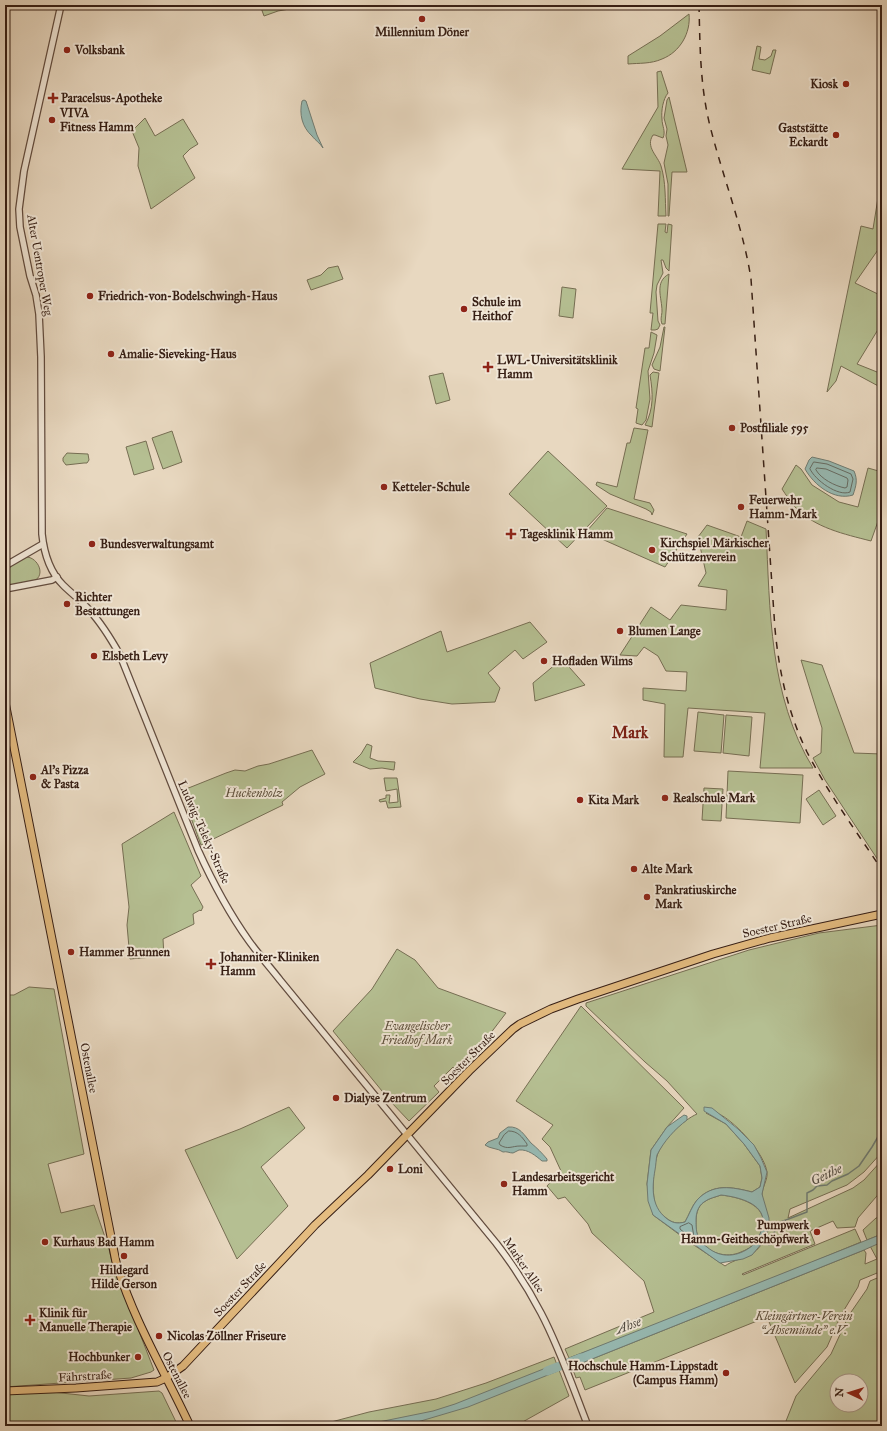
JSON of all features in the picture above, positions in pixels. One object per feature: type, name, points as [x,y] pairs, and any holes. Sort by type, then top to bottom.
[{"type":"main road","name":"Ostenallee","points":[[5,702],[116,1262],[136,1316],[163,1379],[190,1426]]},
{"type":"main road","name":"Soester Straße","points":[[163,1379],[183,1366],[320,1220],[408,1136],[442,1098],[513,1029],[529,1018],[632,980],[726,950],[777,936],[882,914]]},
{"type":"main road","name":"Fährstraße","points":[[5,1391],[76,1388],[163,1379]]},
{"type":"street","name":"Alter Uentroper Weg","points":[[57,578],[48,562],[43,544],[39,314],[20,227],[19,209],[24,171],[61,5]]},
{"type":"street","points":[[5,566],[43,544]]},
{"type":"street","points":[[5,589],[57,578]]},
{"type":"street","name":"Ludwig-Teleky-Straße","points":[[57,578],[97,619],[109,634],[120,655],[198,850],[209,875],[237,924],[249,942],[408,1136]]},
{"type":"street","name":"Marker Allee","points":[[408,1136],[496,1243],[516,1271],[541,1312],[561,1356],[588,1426]]},
{"type":"green space","points":[[260,5],[295,5],[295,8],[278,11],[264,16]]},
{"type":"green space","points":[[689,14],[686,35],[679,47],[674,52],[654,62],[628,64],[628,56],[660,36]]},
{"type":"green space","points":[[757,46],[761,47],[759,59],[765,60],[771,56],[773,50],[776,50],[770,74],[752,70]]},
{"type":"green space","points":[[661,71],[668,93],[662,109],[664,135],[663,138],[653,135],[650,144],[663,172],[666,216],[658,216],[660,171],[622,169],[658,107],[657,72]]},
{"type":"green space","points":[[669,97],[687,172],[672,172],[668,216],[668,184],[664,163],[668,145],[666,136],[667,129],[664,118],[667,100]]},
{"type":"green space","points":[[145,118],[155,136],[183,119],[198,144],[183,156],[195,178],[151,209],[138,166],[139,148],[132,131]]},
{"type":"green space","points":[[881,179],[882,244],[855,283],[882,296],[882,323],[857,364],[882,374],[882,388],[841,366],[836,381],[827,392],[861,226],[873,229]]},
{"type":"green space","points":[[658,224],[666,224],[665,232],[667,233],[668,224],[672,225],[669,271],[663,260],[661,260],[663,273],[657,285],[656,292],[658,321],[660,325],[658,329],[651,330],[653,313],[650,313]]},
{"type":"green space","points":[[338,266],[343,279],[311,290],[307,280],[321,275],[328,268]]},
{"type":"green space","points":[[669,274],[665,324],[662,324],[660,286],[664,277]]},
{"type":"green space","points":[[562,287],[576,289],[573,318],[559,316]]},
{"type":"green space","points":[[664,327],[660,371],[654,369],[652,365],[660,347]]},
{"type":"green space","points":[[651,332],[657,335],[654,353],[648,371],[650,399],[646,420],[642,425],[636,423],[638,409],[636,408],[645,348],[649,348]]},
{"type":"green space","points":[[653,372],[659,373],[652,427],[645,425],[651,407],[652,388],[650,375]]},
{"type":"green space","points":[[443,373],[450,400],[436,404],[429,376]]},
{"type":"green space","points":[[634,428],[648,430],[634,499],[650,503],[654,510],[652,515],[651,512],[646,509],[610,494],[596,485],[597,482],[617,487],[627,443],[630,443]]},
{"type":"green space","points":[[172,431],[182,462],[163,469],[152,438]]},
{"type":"green space","points":[[146,441],[154,469],[134,475],[126,447]]},
{"type":"green space","points":[[548,451],[607,506],[567,548],[509,494]]},
{"type":"green space","points":[[67,453],[88,454],[89,460],[87,463],[66,465],[63,458]]},
{"type":"green space","points":[[796,465],[801,469],[812,485],[839,502],[858,507],[868,468],[882,472],[882,510],[871,541],[840,533],[821,525],[803,514],[795,507],[782,489]]},
{"type":"green space","name":"Kirchspiel Märkischer Schützenverein","points":[[607,508],[687,534],[665,567],[586,532]]},
{"type":"green space","points":[[747,521],[766,529],[774,652],[788,712],[799,740],[813,768],[760,768],[765,713],[688,708],[683,757],[664,757],[665,704],[643,700],[643,688],[686,691],[687,672],[666,671],[658,656],[644,647],[637,656],[620,655],[651,607],[670,620],[681,605],[726,610],[727,590],[698,586],[706,573],[698,537],[707,525],[741,537]]},
{"type":"green space","points":[[27,557],[31,558],[37,563],[40,571],[38,578],[27,583],[5,586],[5,569]]},
{"type":"green space","points":[[530,622],[547,642],[523,659],[515,650],[488,673],[500,688],[495,702],[452,704],[420,699],[375,688],[370,663],[441,631],[447,652]]},
{"type":"green space","points":[[562,659],[585,685],[535,701],[533,683]]},
{"type":"green space","points":[[801,660],[822,665],[854,753],[882,754],[882,866],[825,780],[813,758],[821,753],[822,728]]},
{"type":"green space","points":[[698,712],[724,715],[721,753],[694,751]]},
{"type":"green space","points":[[726,715],[752,717],[749,756],[723,753]]},
{"type":"green space","points":[[367,744],[372,746],[370,758],[378,761],[395,762],[394,770],[382,768],[370,769],[353,762],[361,754]]},
{"type":"green space","name":"Huckenholz","points":[[312,750],[325,774],[300,787],[282,802],[283,805],[201,845],[181,791],[235,770],[245,771]]},
{"type":"green space","points":[[728,771],[803,775],[800,823],[726,818]]},
{"type":"green space","points":[[384,778],[397,778],[401,807],[388,808],[386,801],[380,802],[379,800],[386,798],[386,795],[390,795],[389,803],[398,802],[397,789],[386,791]]},
{"type":"green space","points":[[704,788],[723,789],[721,821],[702,820]]},
{"type":"green space","points":[[819,790],[836,816],[823,825],[806,799]]},
{"type":"green space","points":[[174,812],[201,876],[191,885],[203,907],[201,911],[200,910],[193,914],[194,924],[163,939],[164,956],[130,959],[127,925],[129,907],[122,844]]},
{"type":"green space","points":[[882,925],[882,1152],[864,1172],[847,1185],[790,1209],[788,1218],[853,1188],[864,1180],[882,1160],[882,1190],[858,1218],[855,1227],[837,1228],[833,1221],[810,1231],[815,1244],[742,1274],[743,1275],[855,1229],[861,1242],[692,1312],[569,1358],[565,1349],[654,1312],[644,1281],[592,1233],[588,1224],[565,1197],[558,1199],[547,1186],[561,1171],[550,1147],[542,1139],[553,1125],[516,1101],[581,1006],[684,1108],[667,1127],[651,1150],[647,1184],[653,1215],[725,1266],[750,1255],[759,1248],[767,1235],[769,1223],[762,1195],[767,1178],[767,1172],[761,1156],[735,1125],[721,1115],[706,1113],[726,1124],[744,1144],[760,1166],[762,1178],[760,1187],[752,1192],[730,1188],[710,1191],[697,1200],[685,1222],[672,1222],[662,1214],[657,1209],[655,1204],[653,1191],[656,1161],[659,1150],[679,1126],[697,1114],[667,1081],[586,1006],[586,1003],[749,950],[819,933]]},
{"type":"green space","name":"Evangelischer Friedhof Mark","points":[[397,949],[415,960],[438,988],[506,1013],[474,1055],[458,1072],[453,1067],[434,1086],[439,1092],[409,1121],[391,1102],[333,1031],[372,989]]},
{"type":"green space","points":[[29,987],[54,989],[84,1154],[48,1164],[61,1213],[94,1205],[112,1262],[154,1370],[131,1378],[5,1387],[5,995],[14,995]]},
{"type":"green space","points":[[289,1107],[305,1128],[261,1167],[288,1206],[237,1259],[185,1150],[240,1129]]},
{"type":"green space","points":[[721,1195],[741,1199],[750,1203],[762,1214],[764,1222],[762,1231],[756,1242],[747,1249],[735,1254],[723,1255],[712,1251],[702,1243],[697,1233],[696,1217],[700,1206],[704,1202]]},
{"type":"green space","points":[[882,1216],[882,1234],[867,1240],[863,1230],[876,1218]]},
{"type":"green space","name":"Kleingärtner-Verein “Ahsemünde” e.V.","points":[[882,1242],[882,1271],[860,1280],[858,1287],[841,1315],[827,1347],[795,1383],[767,1317],[585,1390],[580,1377],[576,1378],[572,1367],[864,1250],[866,1253],[865,1264],[877,1259],[870,1246]]},
{"type":"green space","points":[[882,1276],[882,1426],[784,1426],[796,1396],[831,1354],[849,1315],[867,1289],[870,1281]]},
{"type":"green space","points":[[554,1357],[569,1396],[513,1426],[316,1426],[369,1412],[436,1399],[486,1383]]},
{"type":"green space","points":[[43,1391],[89,1396],[159,1391],[162,1393],[178,1426],[5,1426],[5,1393]]},
{"type":"water","points":[[302,101],[306,101],[317,135],[323,148],[306,129],[302,120]]},
{"type":"water","points":[[812,457],[829,461],[854,471],[856,483],[853,495],[839,496],[832,494],[819,486],[805,469]]},
{"type":"water","points":[[704,1107],[712,1108],[738,1129],[754,1145],[767,1172],[762,1194],[769,1218],[769,1227],[763,1242],[752,1255],[743,1259],[720,1263],[653,1215],[648,1201],[647,1184],[651,1150],[667,1127],[684,1115],[687,1116],[687,1120],[670,1136],[657,1155],[653,1183],[654,1196],[658,1208],[666,1218],[675,1223],[685,1222],[697,1200],[703,1195],[716,1189],[730,1188],[752,1192],[760,1187],[762,1178],[760,1166],[744,1144],[726,1124],[704,1111]],"holes":[[[721,1195],[751,1203],[761,1213],[763,1220],[762,1228],[757,1240],[747,1250],[735,1254],[724,1255],[712,1251],[701,1241],[698,1236],[696,1217],[699,1208],[708,1200]]]},
{"type":"water","points":[[508,1127],[519,1130],[547,1159],[547,1161],[542,1161],[532,1153],[526,1151],[519,1150],[513,1153],[503,1152],[485,1145],[488,1142],[498,1138],[500,1133]]},
{"type":"water","points":[[882,1234],[882,1242],[864,1250],[572,1367],[569,1358]]},
{"type":"water","points":[[556,1364],[558,1371],[468,1407],[402,1426],[359,1426],[433,1411],[455,1404]]},
{"type":"waterway","name":"Geithe","points":[[769,1245],[778,1223],[807,1212],[807,1193],[817,1186],[827,1185],[832,1181],[848,1174],[859,1166],[882,1132]]},
{"type":"waterway","name":"Ahse","points":[[547,1371],[581,1358]]},
{"type":"railway","points":[[699,5],[701,66],[704,96],[715,145],[743,240],[751,279],[775,629],[785,692],[800,737],[815,767],[833,797],[882,870]]},
{"type":"place","name":"Millennium Döner","points":[[422,19]]},
{"type":"place","name":"Volksbank","points":[[67,50]]},
{"type":"place","name":"Kiosk","points":[[846,84]]},
{"type":"place","name":"Paracelsus-Apotheke","points":[[53,98]]},
{"type":"place","name":"VIVA Fitness Hamm","points":[[52,120]]},
{"type":"place","name":"Gaststätte Eckardt","points":[[836,135]]},
{"type":"place","name":"Friedrich-von-Bodelschwingh-Haus","points":[[90,296]]},
{"type":"place","name":"Schule im Heithof","points":[[464,309]]},
{"type":"place","name":"Amalie-Sieveking-Haus","points":[[111,354]]},
{"type":"place","name":"LWL-Universitätsklinik Hamm","points":[[488,367]]},
{"type":"place","name":"Postfiliale 595","points":[[732,428]]},
{"type":"place","name":"Ketteler-Schule","points":[[384,487]]},
{"type":"place","name":"Feuerwehr Hamm-Mark","points":[[741,507]]},
{"type":"place","name":"Tagesklinik Hamm","points":[[511,534]]},
{"type":"place","name":"Bundesverwaltungsamt","points":[[92,544]]},
{"type":"place","name":"Kirchspiel Märkischer Schützenverein","points":[[652,550]]},
{"type":"place","name":"Richter Bestattungen","points":[[67,604]]},
{"type":"place","name":"Blumen Lange","points":[[620,631]]},
{"type":"place","name":"Elsbeth Levy","points":[[94,656]]},
{"type":"place","name":"Hofladen Wilms","points":[[544,661]]},
{"type":"place","name":"Al's Pizza & Pasta","points":[[33,777]]},
{"type":"place","name":"Realschule Mark","points":[[665,798]]},
{"type":"place","name":"Kita Mark","points":[[580,800]]},
{"type":"place","name":"Alte Mark","points":[[634,869]]},
{"type":"place","name":"Pankratiuskirche Mark","points":[[647,897]]},
{"type":"place","name":"Hammer Brunnen","points":[[71,952]]},
{"type":"place","name":"Johanniter-Kliniken Hamm","points":[[211,964]]},
{"type":"place","name":"Dialyse Zentrum","points":[[336,1098]]},
{"type":"place","name":"Loni","points":[[390,1169]]},
{"type":"place","name":"Landesarbeitsgericht Hamm","points":[[504,1184]]},
{"type":"place","name":"Pumpwerk Hamm-Geitheschöpfwerk","points":[[817,1232]]},
{"type":"place","name":"Kurhaus Bad Hamm","points":[[45,1242]]},
{"type":"place","name":"Hildegard Hilde Gerson","points":[[124,1256]]},
{"type":"place","name":"Klinik für Manuelle Therapie","points":[[30,1320]]},
{"type":"place","name":"Nicolas Zöllner Friseure","points":[[159,1336]]},
{"type":"place","name":"Hochbunker","points":[[138,1357]]},
{"type":"place","name":"Hochschule Hamm-Lippstadt (Campus Hamm)","points":[[726,1373]]},
{"type":"district","name":"Mark","points":[[630,732]]}]
